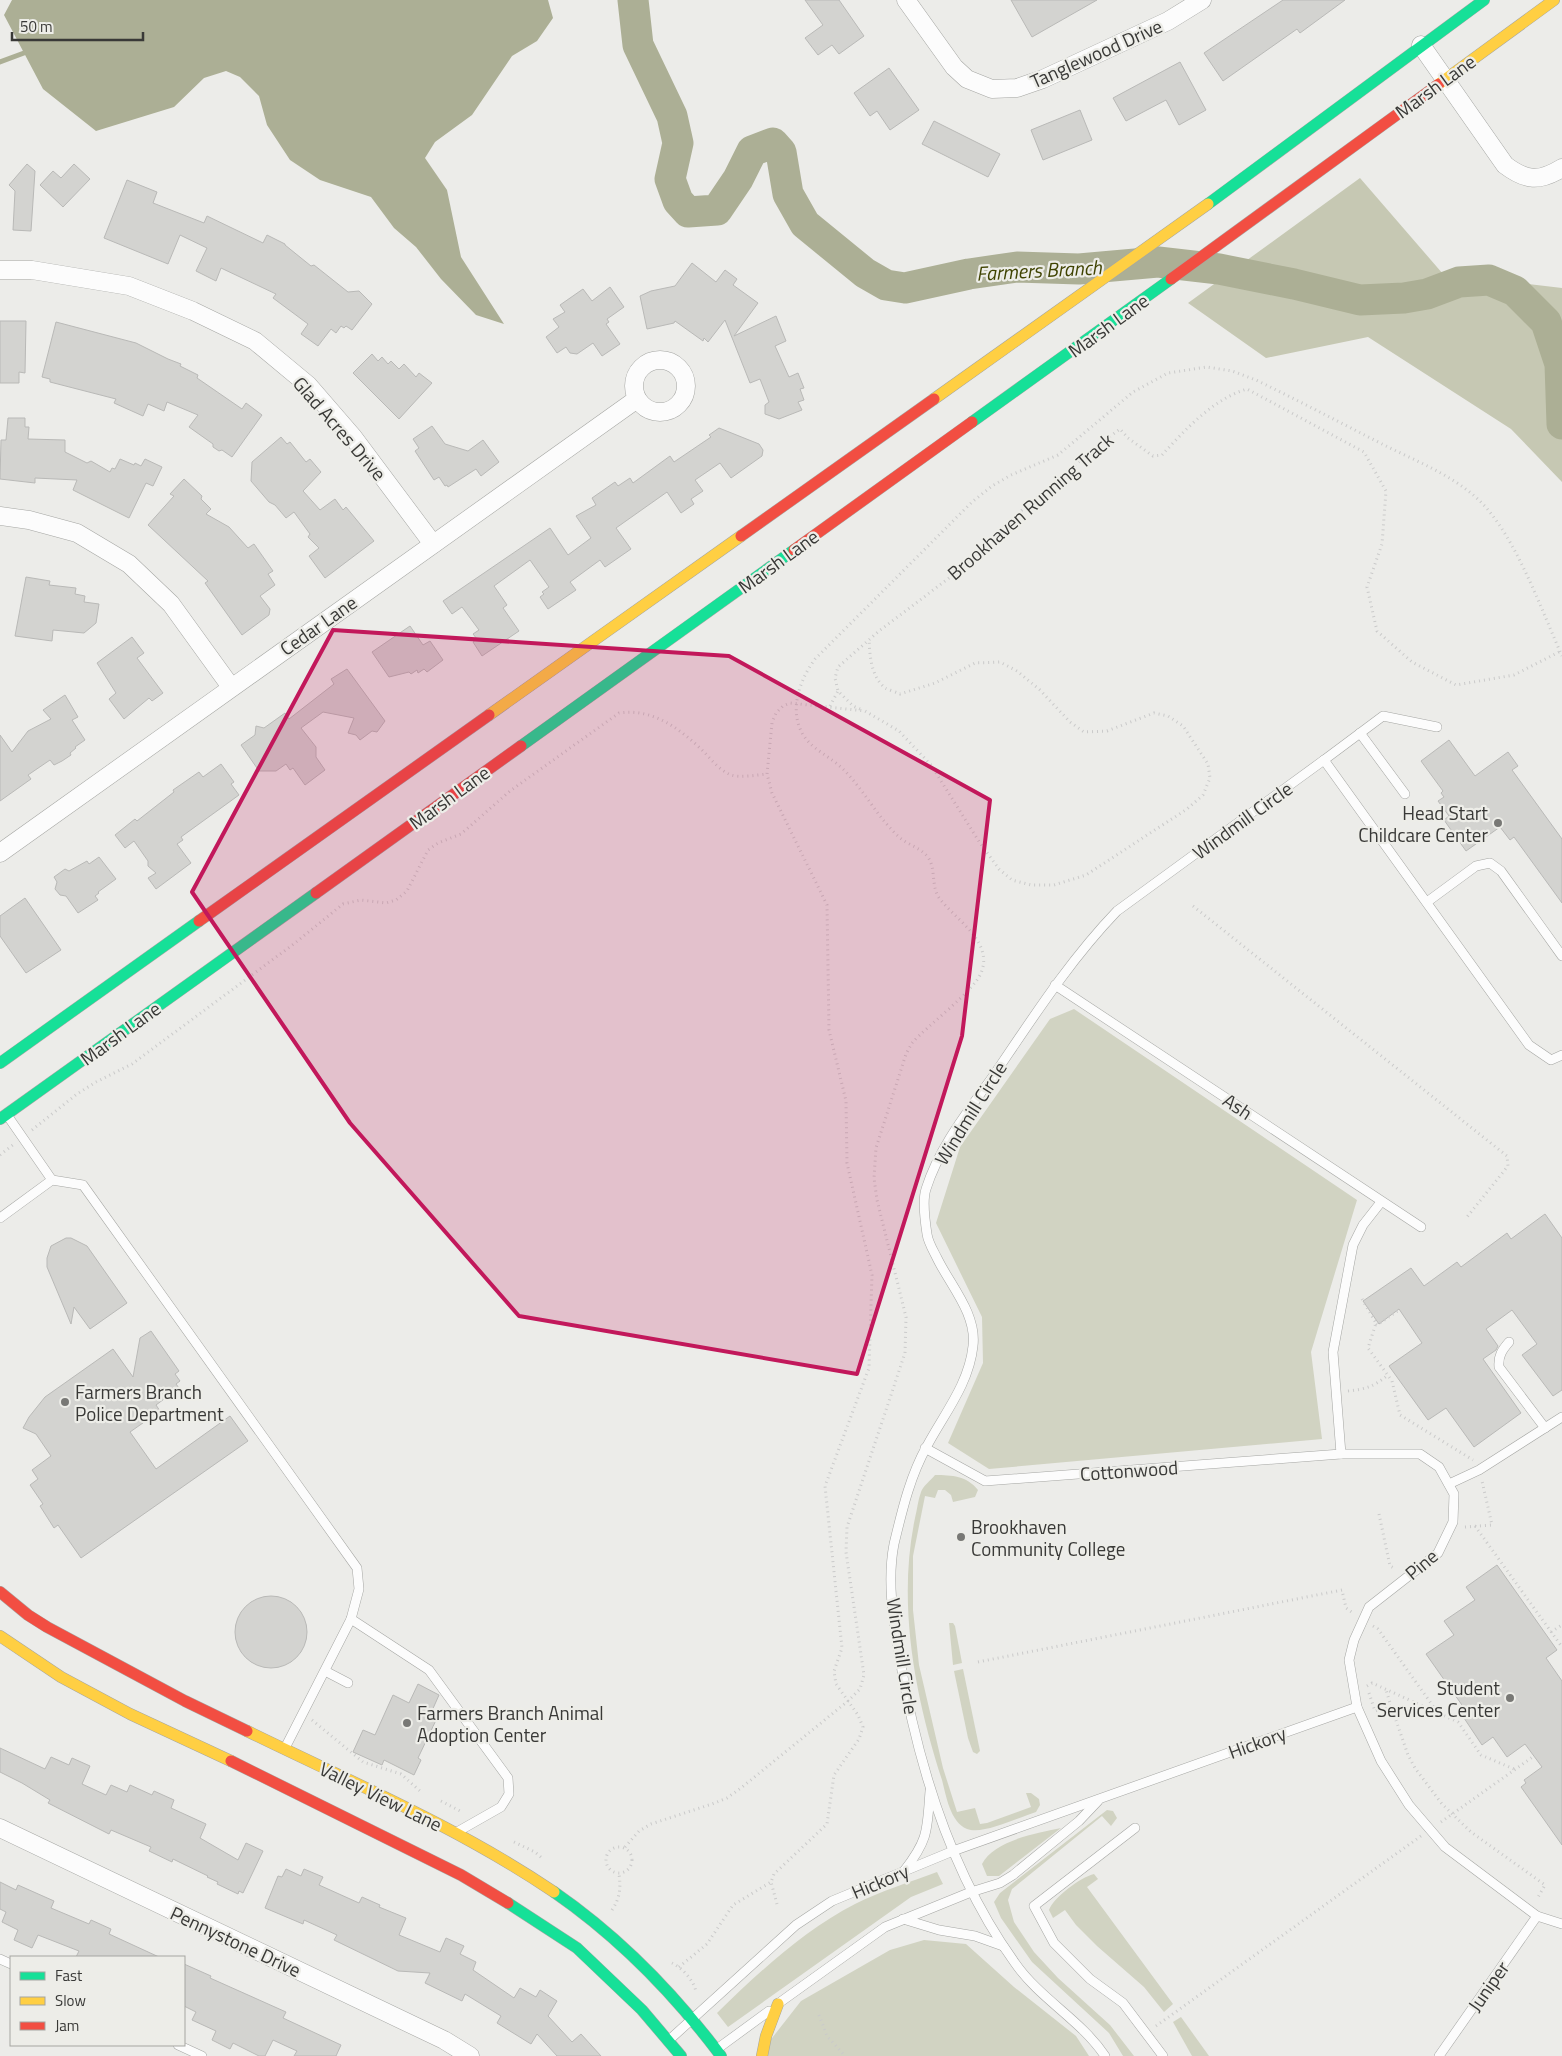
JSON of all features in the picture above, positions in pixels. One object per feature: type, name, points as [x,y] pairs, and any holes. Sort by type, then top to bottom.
[{"type":"main road","points":[[0,1063],[1198,211],[1484,0]]},
{"type":"main road","name":"Marsh Lane","points":[[2,1112],[1127,311],[1554,0]]},
{"type":"main road","name":"Valley View Lane","points":[[0,1592],[25,1618],[48,1627],[283,1752],[456,1832],[507,1862],[582,1911],[620,1944],[692,2020],[715,2054]]},
{"type":"main road","name":"Valley View Lane","points":[[7,1637],[61,1678],[130,1714],[270,1775],[461,1875],[509,1903],[577,1948],[642,2010],[681,2056]]},
{"type":"main road","points":[[762,2056],[766,2036],[778,2004]]},
{"type":"street","name":"Tanglewood Drive","points":[[906,0],[954,67],[967,79],[992,89],[1017,88],[1043,79],[1168,21],[1202,0]]},
{"type":"street","points":[[1421,45],[1505,165],[1519,176],[1534,179],[1552,174],[1562,168]]},
{"type":"street","name":"Glad Acres Drive","points":[[0,270],[32,270],[129,286],[193,311],[255,342],[308,385],[353,438],[433,544]]},
{"type":"street","name":"Cedar Lane","points":[[0,853],[637,399]]},
{"type":"street","points":[[0,516],[30,520],[77,533],[129,564],[171,604],[231,687]]},
{"type":"street","name":"Pennystone Drive","points":[[0,1828],[444,2040],[470,2056]]},
{"type":"lane","name":"Windmill Circle","points":[[1106,2056],[1074,2020],[1042,1993],[1017,1967],[1003,1946],[971,1892],[953,1851],[917,1740],[892,1607],[893,1551],[904,1500],[925,1448],[966,1378],[974,1344],[969,1313],[946,1277],[927,1238],[924,1193],[943,1148],[1055,985],[1088,941],[1118,911],[1383,716],[1437,727]]},
{"type":"lane","points":[[1360,733],[1405,794]]},
{"type":"lane","points":[[1324,760],[1528,1045],[1551,1060],[1562,1055]]},
{"type":"lane","points":[[1427,902],[1476,866],[1490,863],[1501,871],[1562,956]]},
{"type":"lane","name":"Ash","points":[[1055,985],[1421,1228]]},
{"type":"lane","points":[[2,1112],[23,1138],[52,1180]]},
{"type":"lane","points":[[0,1218],[52,1180],[83,1184],[356,1568],[359,1588],[351,1619],[283,1752]]},
{"type":"lane","points":[[1341,1454],[1333,1352],[1353,1245],[1362,1226],[1381,1202]]},
{"type":"lane","points":[[1509,1342],[1498,1359],[1499,1367],[1545,1428]]},
{"type":"lane","points":[[1449,1484],[1479,1470],[1562,1417]]},
{"type":"lane","name":"Cottonwood","points":[[925,1448],[985,1481],[1341,1454]]},
{"type":"lane","name":"Pine","points":[[1341,1454],[1420,1454],[1439,1466],[1454,1494],[1454,1522],[1438,1553],[1369,1606],[1354,1640],[1349,1660],[1357,1706],[1381,1761],[1409,1805],[1446,1847],[1538,1916],[1562,1924]]},
{"type":"lane","points":[[351,1619],[429,1670],[508,1778],[509,1794],[501,1807],[456,1832]]},
{"type":"lane","points":[[324,1671],[348,1683]]},
{"type":"lane","name":"Hickory","points":[[668,2041],[796,1925],[832,1901],[953,1851],[1357,1706]]},
{"type":"lane","points":[[904,1872],[919,1852],[927,1834],[931,1786]]},
{"type":"lane","name":"Hickory","points":[[715,2054],[778,2004],[885,1927],[971,1892],[1000,1883],[1079,1821],[1100,1799]]},
{"type":"lane","points":[[1135,1828],[1034,1906],[1054,1943],[1090,1979],[1123,2002],[1162,2056]]},
{"type":"lane","name":"Juniper","points":[[1439,2056],[1538,1916]]},
{"type":"lane","points":[[903,1919],[939,1930],[976,1936],[1003,1946]]},
{"type":"lane","points":[[180,2046],[202,2056]]},
{"type":"path","points":[[624,1847],[631,1855],[632,1863],[628,1870],[619,1874],[610,1870],[606,1861],[608,1852],[615,1848],[624,1847],[639,1831],[651,1824],[727,1798],[848,1701],[860,1689],[864,1675],[846,1552],[847,1527],[905,1353],[907,1334],[906,1317],[877,1200],[874,1178],[876,1148],[906,1054],[912,1043],[973,986],[981,973],[984,959],[981,947],[974,936],[939,898],[933,887],[933,870],[929,858],[919,848],[900,838],[846,771],[834,760],[814,747],[803,735],[797,719],[799,685],[814,659],[972,502],[992,486],[1011,474],[1058,455],[1133,392],[1151,381],[1168,373],[1207,366],[1232,371],[1256,380],[1440,473],[1474,496],[1488,510],[1511,544],[1562,656]]},
{"type":"path","name":"Brookhaven Running Track","points":[[830,706],[838,691],[836,678],[838,667],[869,640],[957,572],[1021,511],[1113,432],[1120,429],[1128,438],[1158,457],[1187,428],[1237,392],[1246,389],[1364,452],[1386,491],[1382,544],[1367,587],[1377,631],[1412,662],[1456,685],[1514,674],[1561,651]]},
{"type":"path","points":[[838,691],[853,706],[899,731],[931,765],[980,843],[999,869],[1012,880],[1031,884],[1054,885],[1086,875],[1187,809],[1203,795],[1210,778],[1208,764],[1183,726],[1168,716],[1154,713],[1107,731],[1084,732],[1070,722],[1040,690],[1017,671],[1000,662],[975,663],[935,683],[900,694],[885,688],[876,675],[870,663],[869,640]]},
{"type":"path","points":[[777,1904],[771,1882],[774,1874],[827,1824],[834,1775],[859,1739],[863,1727],[858,1715],[836,1684],[834,1671],[842,1648],[825,1486],[869,1368],[872,1276],[847,1163],[846,1101],[829,1030],[827,906],[772,793],[766,774],[772,723],[776,713],[783,706],[790,703],[865,711]]},
{"type":"path","points":[[0,1155],[77,1094],[132,1064],[295,943],[343,904],[351,901],[386,903],[396,900],[407,891],[428,850],[438,843],[461,834],[510,791],[619,713],[632,711],[648,714],[662,720],[678,729],[719,767],[733,775],[766,774]]},
{"type":"path","points":[[1193,906],[1507,1156],[1508,1166],[1467,1217]]},
{"type":"path","points":[[1362,1299],[1376,1324],[1368,1348],[1392,1381],[1400,1415],[1475,1461],[1479,1470]]},
{"type":"path","points":[[1376,1324],[1399,1310]]},
{"type":"path","points":[[1336,1392],[1366,1389],[1374,1386],[1388,1375]]},
{"type":"path","points":[[1378,1514],[1390,1566],[1406,1577]]},
{"type":"path","points":[[1474,1525],[1562,1647]]},
{"type":"path","points":[[978,1662],[1342,1590],[1346,1608],[1378,1629],[1438,1713]]},
{"type":"path","points":[[1369,1632],[1372,1625]]},
{"type":"path","points":[[1552,1632],[1562,1625]]},
{"type":"path","points":[[1391,1706],[1375,1711],[1366,1684],[1372,1684],[1458,1722],[1481,1755],[1514,1770]]},
{"type":"path","points":[[1386,1690],[1404,1745],[1415,1768],[1451,1815],[1471,1832],[1545,1885],[1536,1899],[1545,1904]]},
{"type":"path","points":[[1146,2033],[1534,1756]]},
{"type":"path","points":[[611,1912],[618,1901],[620,1888],[619,1874]]},
{"type":"path","points":[[678,1967],[707,1944],[733,1905],[771,1882]]},
{"type":"path","points":[[819,2015],[827,2036],[845,2056]]},
{"type":"highlighted area","points":[[333,630],[729,656],[990,800],[962,1036],[857,1374],[519,1316],[350,1123],[192,892]]},
{"type":"shaded area","points":[[12,0],[548,0],[553,18],[537,41],[512,56],[472,115],[435,142],[425,158],[447,190],[461,257],[504,324],[476,315],[441,279],[416,247],[394,228],[371,197],[320,180],[290,160],[267,125],[259,96],[240,77],[226,71],[204,78],[174,107],[96,131],[43,89],[4,15]]},
{"type":"shaded area","points":[[1360,178],[1443,274],[1562,288],[1562,482],[1511,429],[1368,337],[1266,358],[1188,303]]},
{"type":"shaded area","points":[[1074,1009],[1357,1200],[1311,1352],[1322,1439],[989,1469],[948,1443],[983,1363],[982,1317],[936,1223],[960,1147],[1050,1019]]},
{"type":"shaded area","points":[[935,1475],[959,1477],[974,1485],[978,1490],[975,1497],[953,1502],[951,1495],[945,1490],[938,1490],[935,1498],[925,1496],[913,1556],[913,1610],[919,1665],[943,1768],[957,1812],[975,1808],[980,1824],[1031,1807],[1026,1793],[1031,1793],[1039,1799],[1040,1805],[1036,1812],[983,1830],[967,1829],[961,1826],[950,1808],[924,1716],[912,1650],[908,1584],[910,1551],[920,1495],[923,1488]]},
{"type":"shaded area","points":[[949,1623],[953,1623],[955,1626],[962,1663],[953,1665]]},
{"type":"shaded area","points":[[963,1669],[980,1751],[977,1754],[973,1752],[968,1738],[954,1671]]},
{"type":"shaded area","points":[[1107,1810],[1113,1811],[1117,1818],[1111,1826],[1102,1816],[1012,1889],[1008,1900],[1014,1922],[1034,1952],[1058,1978],[1110,2025],[1134,2056],[1123,2056],[1109,2033],[1032,1962],[1001,1918],[994,1902],[1000,1893]]},
{"type":"shaded area","points":[[1061,1828],[999,1876],[987,1876],[982,1864],[996,1849],[1017,1839]]},
{"type":"shaded area","points":[[937,1872],[943,1884],[911,1897],[728,2027],[717,2013],[782,1953],[817,1927],[855,1904]]},
{"type":"shaded area","points":[[1094,1874],[1098,1879],[1087,1887],[1173,2004],[1164,2012],[1144,1987],[1097,1946],[1076,1925],[1065,1910],[1053,1918],[1049,1910],[1056,1899],[1075,1883]]},
{"type":"shaded area","points":[[924,1940],[966,1944],[1014,1987],[1076,2036],[1089,2056],[767,2056],[765,2047],[801,2001],[890,1950]]},
{"type":"shaded area","points":[[1181,2017],[1209,2056],[1192,2056],[1173,2022]]},
{"type":"building","points":[[805,0],[839,0],[864,36],[839,54],[832,45],[818,55],[805,38],[823,25]]},
{"type":"building","points":[[1011,0],[1097,0],[1032,37]]},
{"type":"building","points":[[1283,0],[1345,0],[1300,33],[1297,29],[1223,81],[1204,53]]},
{"type":"building","points":[[1180,62],[1206,110],[1179,125],[1166,100],[1126,121],[1113,98]]},
{"type":"building","points":[[889,68],[919,110],[890,130],[877,111],[870,116],[854,93]]},
{"type":"building","points":[[1080,110],[1092,140],[1043,160],[1031,130]]},
{"type":"building","points":[[934,121],[1000,154],[988,177],[922,144]]},
{"type":"building","points":[[27,164],[35,171],[31,231],[13,230],[15,191],[9,185]]},
{"type":"building","points":[[74,164],[90,179],[63,207],[40,185],[53,171],[61,178]]},
{"type":"building","points":[[127,180],[157,192],[153,203],[204,223],[207,216],[263,243],[267,235],[285,244],[311,266],[314,265],[348,292],[359,291],[372,304],[352,330],[346,326],[344,328],[341,326],[336,333],[331,329],[318,346],[301,334],[308,324],[273,298],[276,294],[221,268],[216,281],[196,271],[207,248],[180,235],[168,264],[104,238]]},
{"type":"building","points":[[692,263],[716,282],[725,270],[737,279],[733,285],[758,303],[734,336],[776,316],[786,341],[775,346],[789,377],[798,373],[804,388],[800,389],[804,400],[798,402],[802,410],[779,419],[765,414],[765,405],[769,402],[760,379],[750,383],[725,320],[708,342],[704,338],[703,341],[675,321],[674,323],[647,329],[640,296],[651,291],[675,286]]},
{"type":"building","points":[[610,287],[624,307],[607,319],[609,322],[606,324],[620,344],[602,356],[593,343],[577,354],[570,353],[566,347],[557,353],[546,337],[559,327],[553,319],[565,312],[560,305],[583,289],[592,301]]},
{"type":"building","points":[[0,321],[26,321],[25,373],[19,372],[19,383],[0,383]]},
{"type":"building","points":[[56,322],[136,343],[181,364],[180,366],[198,375],[197,378],[242,409],[246,403],[262,415],[232,457],[222,450],[219,451],[213,447],[213,444],[189,427],[198,415],[167,402],[164,411],[148,404],[143,416],[114,403],[116,399],[50,382],[50,379],[42,377]]},
{"type":"building","points":[[372,354],[378,361],[382,357],[388,364],[391,361],[399,369],[404,364],[416,377],[419,373],[432,383],[399,419],[353,373]]},
{"type":"building","points":[[8,418],[25,418],[25,427],[29,427],[28,439],[65,440],[65,452],[87,463],[91,461],[110,472],[112,468],[115,469],[120,459],[141,466],[145,459],[162,467],[153,486],[146,483],[129,518],[73,490],[77,480],[35,478],[35,483],[0,479],[1,440],[6,440]]},
{"type":"building","points":[[432,426],[445,444],[468,451],[483,440],[499,462],[481,476],[476,469],[448,487],[447,485],[445,486],[439,477],[434,480],[415,451],[419,448],[413,439]]},
{"type":"building","points":[[719,428],[759,444],[763,450],[762,456],[731,478],[720,463],[695,480],[703,491],[691,499],[694,504],[681,513],[667,492],[616,528],[631,549],[605,567],[600,560],[570,582],[576,590],[548,609],[540,597],[544,594],[542,592],[549,587],[530,560],[494,586],[507,605],[503,608],[519,631],[482,656],[473,642],[477,639],[473,634],[479,630],[462,607],[452,614],[443,601],[550,528],[568,555],[591,538],[576,516],[596,505],[592,498],[615,482],[618,486],[630,478],[633,483],[670,456],[674,462],[711,437],[709,435]]},
{"type":"building","points":[[281,437],[287,444],[290,442],[306,462],[310,459],[321,472],[303,491],[320,510],[335,499],[343,510],[346,507],[374,541],[325,578],[309,556],[319,548],[308,537],[310,534],[294,512],[286,518],[251,481],[252,462]]},
{"type":"building","points":[[184,479],[202,496],[201,499],[211,509],[206,514],[229,527],[248,548],[254,544],[273,571],[268,574],[275,585],[260,596],[270,609],[269,615],[242,635],[205,583],[208,581],[148,525],[174,496],[170,494]]},
{"type":"building","points":[[26,577],[50,581],[49,585],[76,588],[75,594],[85,596],[84,602],[99,604],[96,623],[84,633],[53,630],[52,641],[15,636]]},
{"type":"building","points":[[410,626],[423,645],[430,641],[443,660],[427,672],[424,669],[418,673],[417,670],[411,674],[409,672],[389,677],[372,652]]},
{"type":"building","points":[[132,637],[144,653],[137,658],[163,693],[152,701],[149,698],[124,719],[109,699],[116,693],[97,663]]},
{"type":"building","points":[[347,669],[385,721],[377,732],[372,731],[360,740],[356,735],[348,733],[354,718],[323,712],[301,728],[316,747],[316,757],[325,770],[305,785],[293,768],[290,770],[286,764],[276,771],[259,771],[241,745],[255,735],[256,726],[264,728],[285,713],[289,719],[334,684],[331,679]]},
{"type":"building","points":[[65,695],[78,717],[72,720],[85,740],[75,747],[70,753],[71,755],[62,761],[54,765],[50,760],[28,775],[31,779],[0,801],[0,735],[12,752],[28,731],[51,719],[43,710]]},
{"type":"building","name":"Head Start Childcare Center","points":[[1449,740],[1475,776],[1508,752],[1518,766],[1512,770],[1562,839],[1562,903],[1514,837],[1510,840],[1500,827],[1466,851],[1444,820],[1449,816],[1438,801],[1444,797],[1441,793],[1443,791],[1421,761]]},
{"type":"building","points":[[221,764],[234,782],[231,784],[239,795],[181,837],[183,840],[177,844],[191,863],[156,889],[148,878],[156,873],[148,866],[148,861],[134,841],[125,848],[115,835],[135,819],[137,821],[174,792],[173,790],[199,772],[203,777]]},
{"type":"building","points":[[99,857],[116,879],[98,892],[95,896],[98,900],[78,913],[66,896],[60,895],[55,889],[57,882],[54,877],[65,869],[69,871],[87,861],[89,864]]},
{"type":"building","points":[[25,898],[61,950],[26,973],[0,936],[0,916]]},
{"type":"building","points":[[1545,1214],[1562,1238],[1562,1390],[1553,1396],[1522,1355],[1537,1344],[1512,1310],[1486,1329],[1498,1346],[1496,1350],[1483,1359],[1521,1413],[1474,1447],[1446,1408],[1428,1420],[1389,1366],[1422,1343],[1399,1309],[1379,1324],[1363,1301],[1411,1268],[1424,1286],[1457,1262],[1461,1267],[1507,1233],[1511,1239]]},
{"type":"building","points":[[66,1238],[71,1238],[87,1246],[127,1303],[90,1329],[74,1307],[71,1324],[47,1267],[47,1258],[51,1246]]},
{"type":"building","points":[[151,1331],[179,1371],[175,1374],[180,1381],[176,1384],[179,1388],[156,1405],[160,1411],[130,1432],[156,1469],[230,1416],[248,1441],[81,1558],[58,1525],[54,1528],[40,1506],[43,1504],[30,1485],[38,1479],[32,1470],[51,1456],[36,1434],[23,1428],[45,1397],[113,1349],[133,1377],[140,1338]]},
{"type":"building","name":"Student Services Center","points":[[1497,1565],[1557,1650],[1546,1658],[1562,1681],[1562,1845],[1521,1787],[1526,1783],[1524,1780],[1542,1767],[1525,1744],[1507,1757],[1493,1737],[1482,1745],[1464,1718],[1469,1715],[1426,1654],[1454,1635],[1444,1621],[1475,1600],[1466,1587]]},
{"type":"building","points":[[271,1596],[291,1602],[301,1612],[307,1632],[301,1652],[291,1662],[271,1668],[251,1662],[241,1652],[235,1632],[241,1612],[251,1602]]},
{"type":"building","name":"Farmers Branch Animal Adoption Center","points":[[418,1684],[439,1695],[431,1713],[438,1716],[418,1758],[421,1760],[414,1775],[384,1760],[382,1765],[353,1752],[363,1730],[375,1735],[393,1695],[409,1703]]},
{"type":"building","points":[[0,1748],[45,1769],[51,1757],[69,1765],[72,1758],[90,1766],[82,1784],[106,1795],[111,1785],[127,1792],[130,1785],[152,1795],[154,1791],[174,1800],[171,1808],[206,1824],[200,1838],[238,1860],[246,1843],[263,1851],[243,1893],[239,1891],[238,1894],[217,1884],[218,1882],[208,1876],[173,1859],[172,1862],[149,1851],[151,1847],[111,1830],[109,1834],[48,1803],[50,1800],[0,1772]]},
{"type":"building","points":[[286,1869],[301,1876],[304,1869],[323,1877],[319,1885],[359,1903],[362,1897],[380,1905],[379,1907],[406,1918],[399,1935],[440,1952],[446,1938],[464,1946],[460,1954],[476,1962],[473,1970],[514,1998],[520,1988],[536,1997],[540,1990],[557,2001],[548,2016],[572,2042],[581,2034],[601,2056],[557,2056],[537,2034],[531,2044],[497,2023],[501,2016],[465,1994],[462,2001],[425,1983],[430,1973],[398,1971],[334,1940],[337,1935],[304,1920],[303,1924],[265,1908],[278,1876],[282,1877]]},
{"type":"building","points":[[0,1882],[16,1890],[18,1885],[54,1901],[51,1908],[89,1924],[91,1920],[111,1929],[109,1934],[157,1956],[76,1956],[79,1951],[38,1935],[32,1948],[14,1940],[18,1930],[2,1922],[6,1912],[0,1909]]},
{"type":"building","points":[[185,1964],[211,1976],[210,1978],[286,2012],[283,2018],[341,2045],[336,2056],[294,2056],[297,2051],[273,2040],[265,2056],[259,2056],[233,2043],[230,2049],[212,2040],[216,2031],[192,2020],[196,2012],[185,2006]]},
{"type":"waterway","name":"Farmers Branch","points":[[633,0],[638,45],[672,116],[678,143],[670,179],[678,201],[688,212],[717,210],[738,179],[752,151],[773,143],[781,152],[788,194],[805,224],[865,273],[886,285],[905,288],[969,274],[1017,267],[1079,269],[1158,262],[1219,269],[1360,300],[1404,298],[1427,294],[1459,282],[1489,280],[1515,291],[1546,322],[1560,364],[1562,424]]},
{"type":"waterway","points":[[0,62],[24,53]]},
{"type":"traffic: fast","points":[[1208,204],[1484,0]]},
{"type":"traffic: fast","points":[[972,422],[1171,279]]},
{"type":"traffic: fast","points":[[521,746],[794,550]]},
{"type":"traffic: fast","points":[[0,1119],[316,893]]},
{"type":"traffic: fast","points":[[0,1063],[199,921]]},
{"type":"traffic: fast","points":[[554,1892],[601,1928],[644,1967],[684,2010],[721,2056]]},
{"type":"traffic: fast","points":[[508,1903],[577,1948],[642,2010],[681,2056]]},
{"type":"traffic: slow","points":[[1439,84],[1554,0]]},
{"type":"traffic: slow","points":[[934,399],[1208,204]]},
{"type":"traffic: slow","points":[[489,715],[741,536]]},
{"type":"traffic: slow","points":[[0,1636],[61,1677],[130,1714],[231,1761]]},
{"type":"traffic: slow","points":[[247,1731],[442,1826],[518,1869],[554,1892]]},
{"type":"traffic: slow","points":[[762,2056],[766,2036],[778,2004]]},
{"type":"traffic: jam","points":[[1171,279],[1439,84]]},
{"type":"traffic: jam","points":[[741,536],[934,399]]},
{"type":"traffic: jam","points":[[794,550],[972,422]]},
{"type":"traffic: jam","points":[[199,921],[489,715]]},
{"type":"traffic: jam","points":[[316,893],[521,746]]},
{"type":"traffic: jam","points":[[0,1592],[28,1615],[47,1627],[185,1701],[247,1731]]},
{"type":"traffic: jam","points":[[231,1761],[461,1875],[508,1903]]},
{"type":"place","name":"Head Start Childcare Center","points":[[1498,823]]},
{"type":"place","name":"Farmers Branch Police Department","points":[[65,1402]]},
{"type":"place","name":"Brookhaven Community College","points":[[961,1537]]},
{"type":"place","name":"Student Services Center","points":[[1510,1698]]},
{"type":"place","name":"Farmers Branch Animal Adoption Center","points":[[407,1723]]}]
